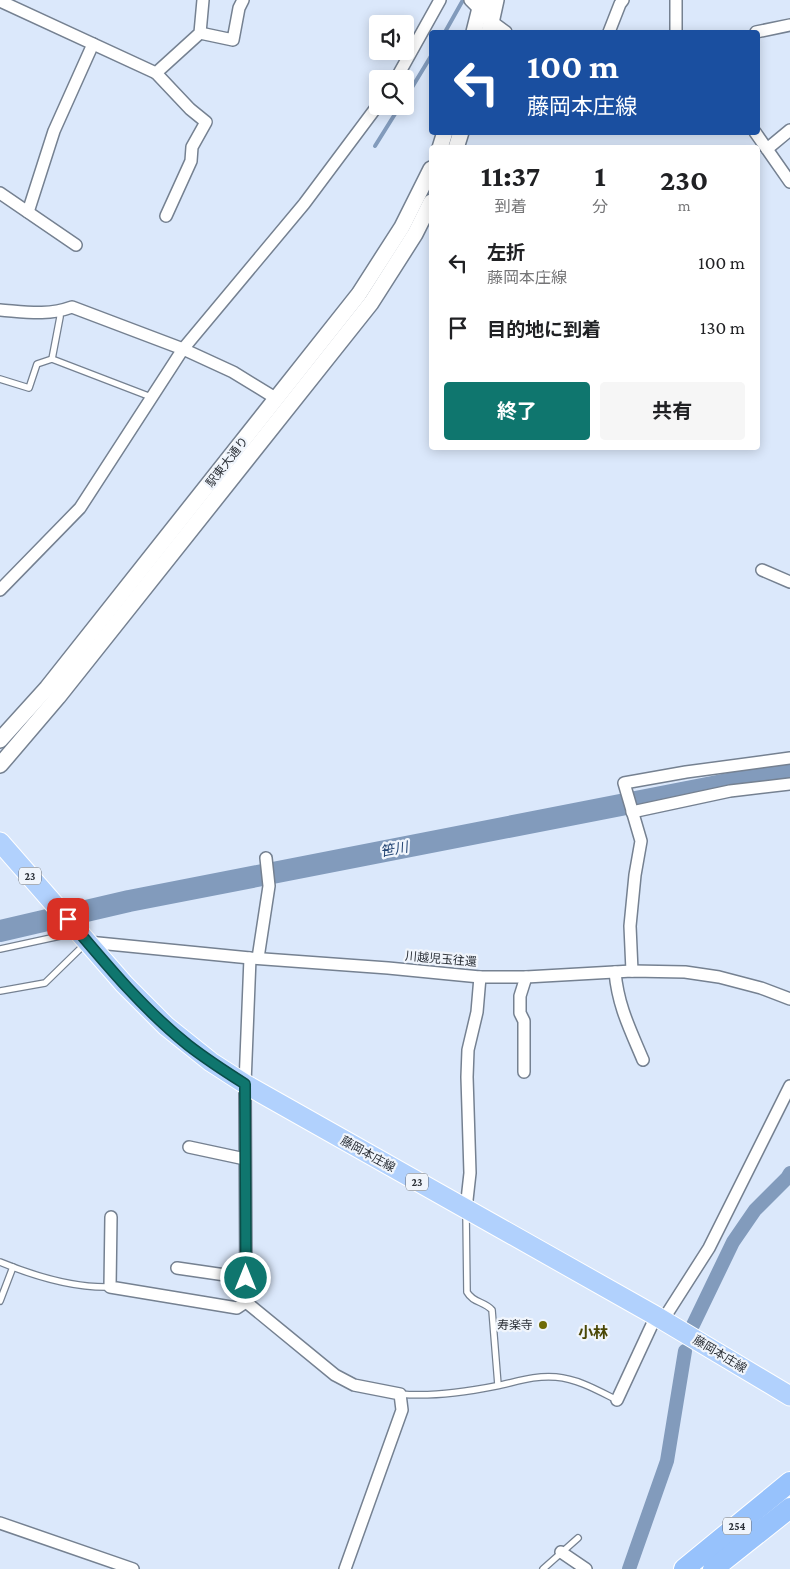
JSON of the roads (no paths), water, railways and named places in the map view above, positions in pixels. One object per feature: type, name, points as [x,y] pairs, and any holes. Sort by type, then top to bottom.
[{"type":"highway","name":"254","points":[[684,1569],[790,1482]]},
{"type":"highway","name":"254","points":[[713,1569],[790,1508]]},
{"type":"main road","name":"藤岡本庄線","points":[[0,842],[124,984],[166,1026],[199,1053],[245,1084],[660,1318],[790,1396]]},
{"type":"street","points":[[156,73],[200,33],[203,0]]},
{"type":"street","points":[[200,33],[233,40],[239,8],[243,0]]},
{"type":"street","points":[[401,70],[440,0]]},
{"type":"street","points":[[490,27],[496,0]]},
{"type":"street","points":[[610,30],[623,0]]},
{"type":"street","points":[[676,0],[676,30]]},
{"type":"street","points":[[7,2],[156,73],[190,110],[206,122],[192,147],[191,161],[166,216]]},
{"type":"street","points":[[477,3],[490,27]]},
{"type":"street","points":[[474,30],[477,3]]},
{"type":"street","points":[[760,31],[790,25]]},
{"type":"street","points":[[28,212],[54,131],[93,44]]},
{"type":"street","points":[[1,586],[80,508],[183,349],[304,204],[371,115]]},
{"type":"street","points":[[767,149],[790,130]]},
{"type":"street","points":[[757,135],[790,182]]},
{"type":"street","name":"駅東大通り","points":[[0,740],[47,688],[359,294],[402,227],[429,173]]},
{"type":"street","points":[[0,193],[76,245]]},
{"type":"street","name":"駅東大通り","points":[[0,765],[58,697],[371,303],[415,234],[429,206]]},
{"type":"street","points":[[0,310],[32,313],[60,311],[72,307],[183,349],[233,372],[277,399]]},
{"type":"street","points":[[762,570],[790,582]]},
{"type":"street","points":[[632,971],[630,926],[635,875],[641,841],[624,783],[790,758]]},
{"type":"street","points":[[632,812],[730,791],[790,784]]},
{"type":"street","points":[[246,1302],[245,1084],[254,958],[269,886],[266,858]]},
{"type":"street","name":"川越児玉往還","points":[[81,934],[254,958],[480,977],[632,971],[685,972],[719,977],[762,988],[790,999]]},
{"type":"street","points":[[615,972],[616,990],[620,1006],[643,1060]]},
{"type":"street","points":[[524,1072],[524,1021],[520,1013],[520,996],[526,976]]},
{"type":"street","points":[[466,1209],[470,1173],[468,1050],[477,1012],[480,977]]},
{"type":"street","points":[[617,1400],[660,1318],[709,1248],[790,1086]]},
{"type":"street","points":[[189,1147],[245,1159]]},
{"type":"street","points":[[111,1217],[110,1288],[237,1308],[246,1302]]},
{"type":"street","points":[[177,1268],[246,1278]]},
{"type":"street","points":[[246,1302],[336,1375],[354,1385],[400,1394],[402,1410],[344,1569]]},
{"type":"street","points":[[0,1523],[133,1569]]},
{"type":"street","points":[[561,1552],[586,1569]]},
{"type":"lane","points":[[52,359],[60,311]]},
{"type":"lane","points":[[0,380],[29,388],[37,364],[52,359],[151,398]]},
{"type":"lane","points":[[0,949],[81,934]]},
{"type":"lane","points":[[0,991],[45,983],[81,934]]},
{"type":"lane","points":[[466,1209],[467,1292],[471,1298],[488,1305],[492,1310],[498,1386]]},
{"type":"lane","points":[[0,1262],[61,1282],[96,1288],[110,1288]]},
{"type":"lane","points":[[0,1301],[13,1267]]},
{"type":"lane","points":[[400,1394],[468,1391],[542,1376],[557,1377],[588,1385],[617,1400]]},
{"type":"lane","points":[[543,1569],[578,1538]]},
{"type":"waterway","points":[[446,30],[463,0]]},
{"type":"waterway","points":[[414,84],[429,59]]},
{"type":"waterway","points":[[375,146],[394,115]]},
{"type":"waterway","name":"笹川","points":[[0,931],[129,901],[790,772]]},
{"type":"waterway","points":[[693,1325],[733,1242],[755,1210],[790,1173]]},
{"type":"waterway","points":[[629,1569],[667,1461],[685,1351]]},
{"type":"place","name":"寿楽寺","points":[[543,1325]]},
{"type":"district","name":"小林","points":[[593,1333]]}]
